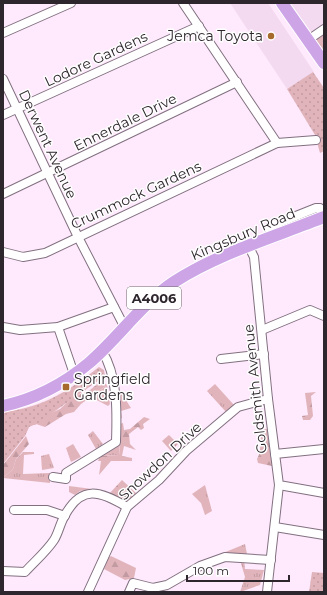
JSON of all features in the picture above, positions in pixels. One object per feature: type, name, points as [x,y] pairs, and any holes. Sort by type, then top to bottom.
[{"type":"main road","points":[[282,3],[324,63]]},
{"type":"main road","name":"Kingsbury Road","points":[[3,406],[35,397],[74,374],[102,350],[148,302],[174,282],[207,264],[324,217]]},
{"type":"street","points":[[3,33],[61,5],[71,3]]},
{"type":"street","points":[[183,3],[277,143],[316,140]]},
{"type":"street","name":"Lodore Gardens","points":[[3,115],[199,26]]},
{"type":"street","points":[[308,40],[324,29]]},
{"type":"street","name":"Derwent Avenue","points":[[3,79],[78,237],[124,326]]},
{"type":"street","name":"Ennerdale Drive","points":[[3,194],[237,82]]},
{"type":"street","name":"Crummock Gardens","points":[[3,252],[23,257],[45,253],[277,143]]},
{"type":"street","points":[[271,238],[269,229],[271,226],[316,208],[320,208],[324,212]]},
{"type":"street","name":"Goldsmith Avenue","points":[[249,246],[254,257],[268,399],[279,485],[267,592]]},
{"type":"street","points":[[3,327],[20,330],[58,327],[114,306]]},
{"type":"street","points":[[262,330],[310,310],[324,316]]},
{"type":"street","points":[[58,327],[74,374]]},
{"type":"street","points":[[53,477],[66,479],[66,473],[116,442],[117,422],[111,370],[102,350]]},
{"type":"street","points":[[221,359],[264,354]]},
{"type":"street","name":"Snowdon Drive","points":[[88,592],[127,507],[159,480],[186,451],[238,407],[268,399]]},
{"type":"street","points":[[275,454],[324,449]]},
{"type":"street","points":[[279,485],[324,493]]},
{"type":"street","points":[[3,571],[25,572],[55,539],[64,516],[78,498],[90,493],[108,496],[127,507]]},
{"type":"street","points":[[14,510],[47,510],[64,516]]},
{"type":"street","points":[[275,527],[324,535]]},
{"type":"street","points":[[129,592],[133,583],[153,588],[167,585],[200,566],[226,557],[271,560]]},
{"type":"shaded area","points":[[230,3],[268,3],[314,72],[287,89]]},
{"type":"shaded area","points":[[288,3],[324,3],[324,26],[312,33],[307,33]]},
{"type":"green space","points":[[324,35],[324,52],[317,42],[317,38]]},
{"type":"green space","points":[[313,72],[324,88],[324,151],[320,153],[315,135],[287,89]]},
{"type":"green space","points":[[99,367],[104,370],[105,376],[35,425],[30,424],[25,436],[3,464],[3,412],[18,410],[54,397],[76,384]]},
{"type":"green space","points":[[101,381],[107,385],[81,404],[74,412],[66,414],[45,427],[36,424],[29,427],[25,436],[28,423],[60,409],[73,397],[90,390]]},
{"type":"green space","points":[[215,384],[234,405],[226,412],[207,391]]},
{"type":"green space","points":[[107,385],[110,404],[108,406],[91,397]]},
{"type":"green space","points":[[316,392],[311,396],[313,416],[310,420],[303,420],[302,416],[308,415],[305,393]]},
{"type":"green space","points":[[122,394],[131,408],[121,411],[122,418],[119,419],[118,395]]},
{"type":"green space","points":[[144,417],[150,419],[143,424],[144,428],[141,430],[138,427],[129,434],[130,444],[136,450],[124,446],[122,456],[132,458],[132,461],[111,461],[99,475],[101,461],[98,461],[100,456],[119,455],[121,437],[119,424],[123,423],[124,430],[130,429]]},
{"type":"green space","points":[[263,429],[267,429],[272,466],[258,463],[257,459],[260,452]]},
{"type":"green space","points":[[93,431],[103,444],[96,449],[88,435]]},
{"type":"green space","points":[[169,435],[178,444],[171,451],[162,441]]},
{"type":"green space","points":[[26,436],[29,444],[16,459],[13,469],[3,478],[3,465]]},
{"type":"green space","points":[[120,443],[119,455],[100,456]]},
{"type":"green space","points":[[73,444],[81,457],[71,462],[66,448]]},
{"type":"green space","points":[[23,452],[34,452],[34,454],[24,455],[23,474],[50,473],[50,483],[3,478],[13,469],[16,459]]},
{"type":"green space","points":[[49,454],[54,468],[42,470],[41,456]]},
{"type":"green space","points":[[122,480],[136,493],[128,501],[121,500],[109,494]]},
{"type":"green space","points":[[205,485],[212,511],[205,515],[201,503],[192,494]]},
{"type":"green space","points":[[69,486],[92,489],[80,491],[75,495],[69,492]]},
{"type":"green space","points":[[245,544],[247,554],[223,553]]},
{"type":"green space","points":[[111,556],[136,568],[134,578],[125,580],[104,569],[108,558]]},
{"type":"green space","points":[[240,560],[244,560],[245,569],[264,570],[260,585],[240,592],[245,577]]},
{"type":"green space","points":[[312,572],[324,573],[324,592],[309,592]]},
{"type":"place","name":"Jemca Toyota","points":[[271,36]]},
{"type":"place","name":"Springfield Gardens","points":[[66,387]]}]
